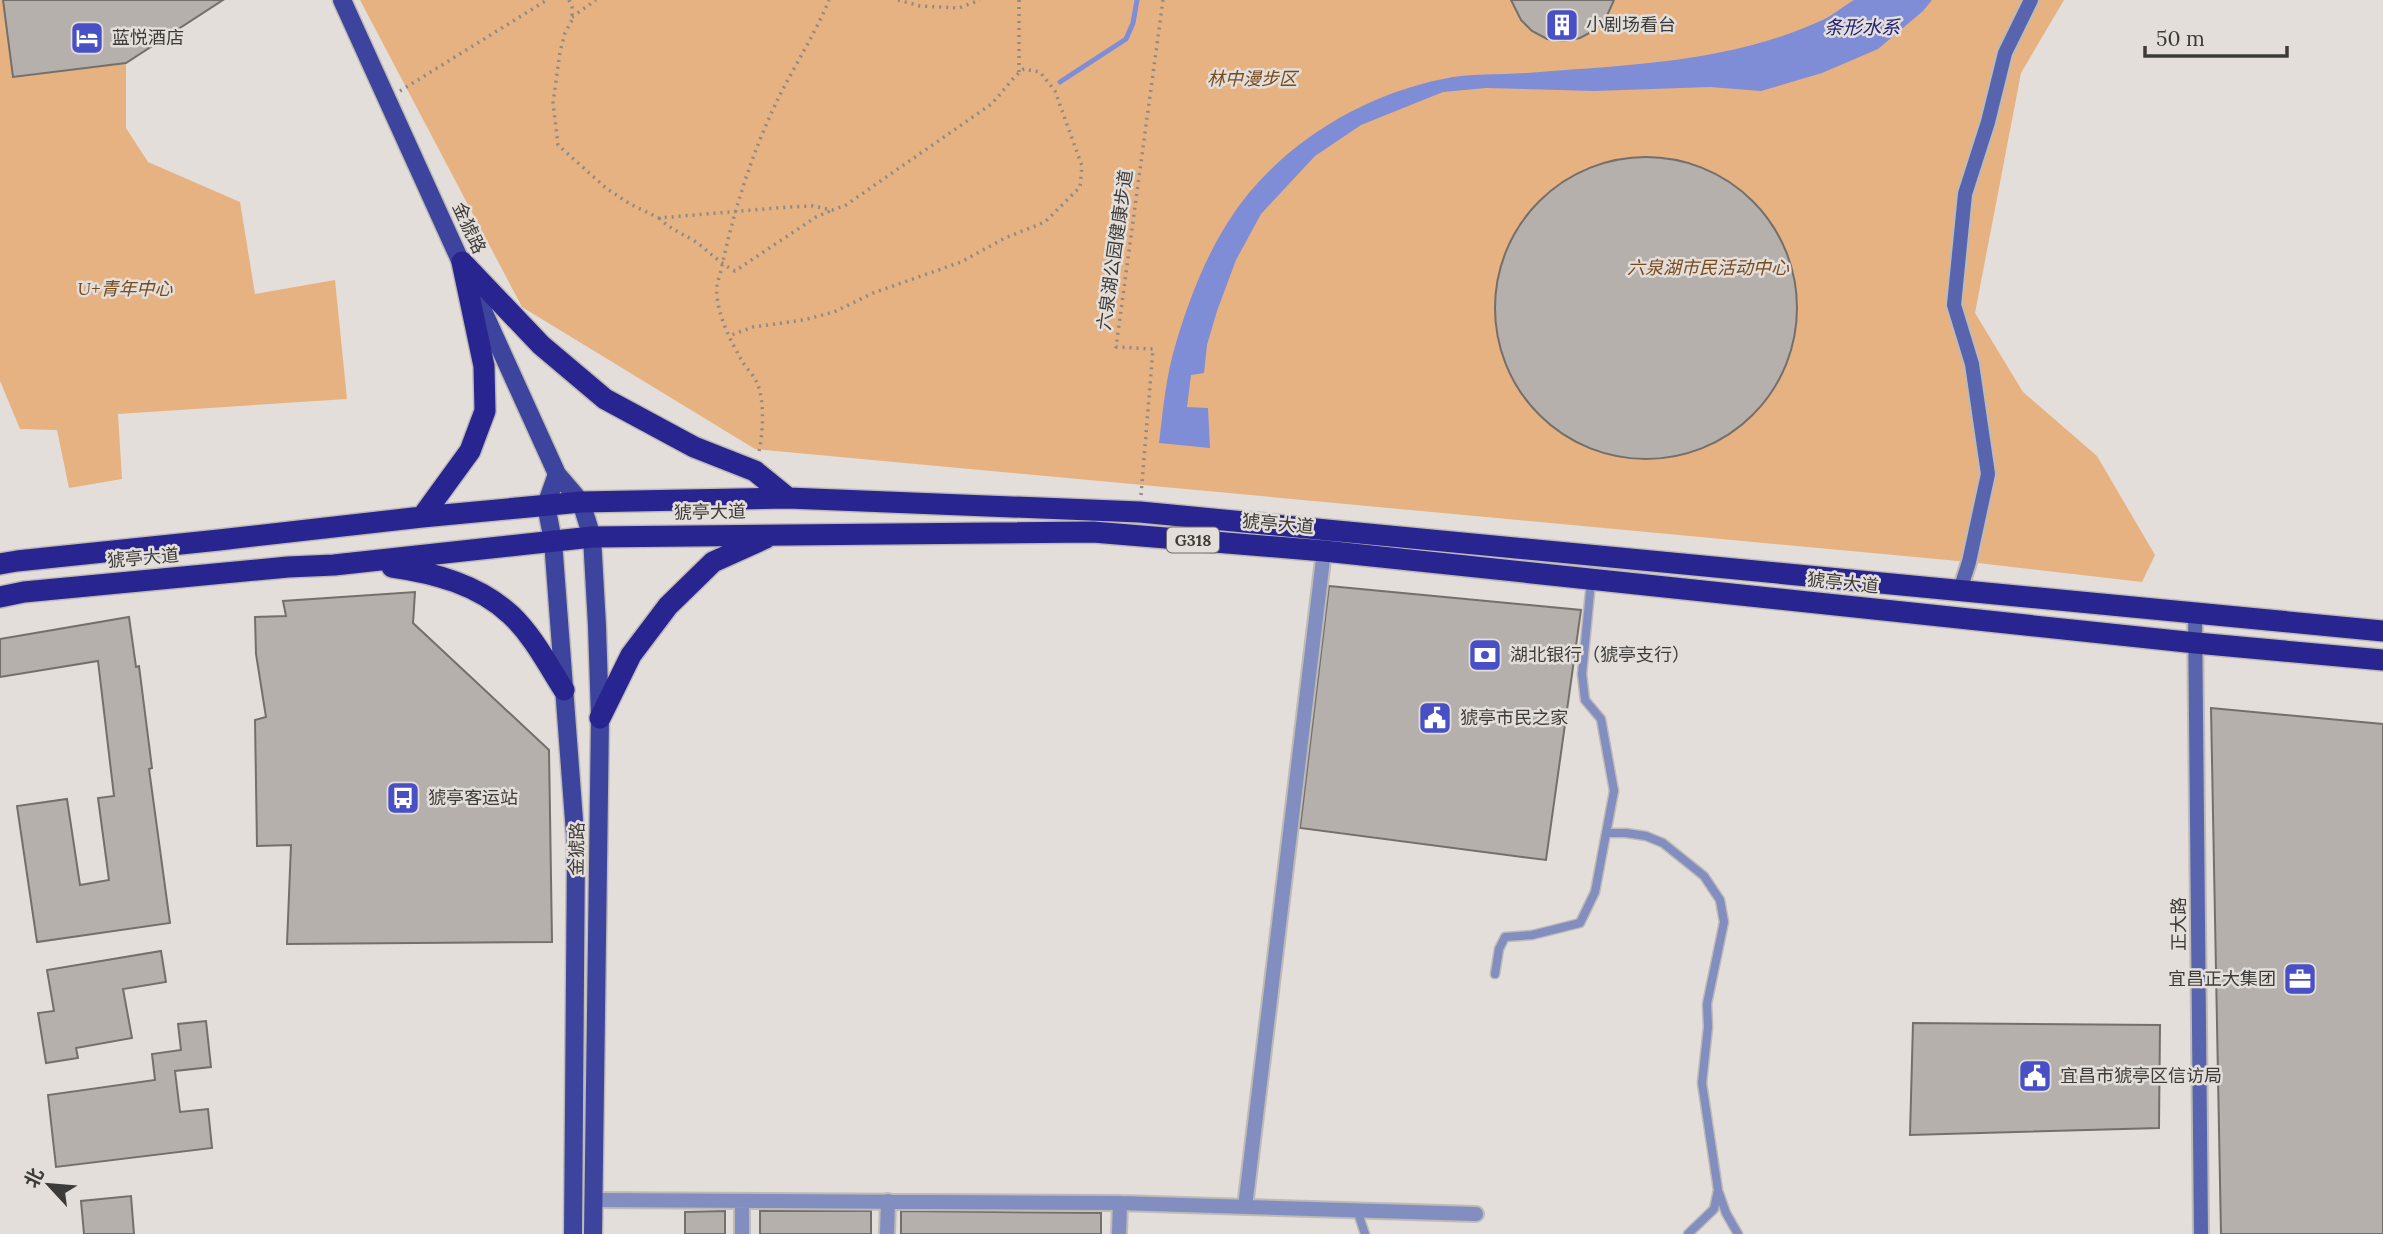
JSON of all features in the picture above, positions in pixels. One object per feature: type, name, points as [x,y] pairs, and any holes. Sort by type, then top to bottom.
[{"type":"highway","points":[[462,262],[541,345],[605,399],[694,447],[755,471],[788,498]]},
{"type":"highway","points":[[422,517],[470,451],[485,411],[484,366],[462,262]]},
{"type":"highway","name":"猇亭大道","points":[[0,564],[581,502],[788,498],[1140,512],[2383,631]]},
{"type":"highway","name":"猇亭大道","points":[[0,597],[37,590],[334,565],[592,537],[1093,532],[1324,551],[2196,643],[2383,660]]},
{"type":"highway","points":[[600,718],[631,655],[668,606],[713,562],[775,534]]},
{"type":"highway","points":[[334,565],[383,566],[424,571],[487,597],[511,615],[532,639],[565,690]]},
{"type":"main road","name":"金猇路","points":[[342,0],[557,474],[581,502],[592,537],[600,718],[593,1234]]},
{"type":"main road","points":[[1960,590],[1969,562],[1988,474],[1972,364],[1954,304],[1965,194],[1989,122],[2005,53],[2031,0]]},
{"type":"main road","points":[[546,505],[557,474]]},
{"type":"main road","name":"金猇路","points":[[546,505],[553,541],[576,847],[573,1234]]},
{"type":"main road","name":"正大路","points":[[2195,613],[2201,1234]]},
{"type":"street","points":[[1245,1207],[1324,551]]},
{"type":"street","points":[[594,1200],[1120,1203],[1476,1214]]},
{"type":"street","points":[[887,1234],[888,1201]]},
{"type":"street","points":[[742,1202],[742,1234]]},
{"type":"street","points":[[1119,1234],[1120,1203]]},
{"type":"lane","points":[[1495,974],[1504,937],[1545,933],[1580,923],[1595,892],[1614,791],[1601,719],[1585,700],[1582,674],[1591,579]]},
{"type":"lane","points":[[1606,833],[1646,836],[1663,843],[1704,876],[1720,900],[1724,922],[1707,1004],[1708,1027],[1702,1083],[1717,1190],[1738,1234]]},
{"type":"lane","points":[[1688,1234],[1714,1209],[1717,1190]]},
{"type":"lane","points":[[1357,1210],[1365,1234]]},
{"type":"path","points":[[399,92],[547,0]]},
{"type":"path","points":[[569,0],[572,17],[565,33],[553,103],[558,145],[606,188],[630,204],[659,218],[671,230],[691,239],[723,265],[735,271],[816,217],[846,205],[990,106],[1024,69],[1040,72],[1055,91],[1082,166],[1080,187],[1045,222],[1005,238],[961,262],[873,293],[834,312],[803,320],[752,327],[729,336]]},
{"type":"path","points":[[572,17],[596,0]]},
{"type":"path","points":[[755,471],[762,438],[758,384],[729,336],[719,309],[717,287],[736,211],[778,99],[807,48],[828,0]]},
{"type":"path","points":[[898,0],[920,6],[959,8],[981,0]]},
{"type":"path","points":[[1019,0],[1019,72]]},
{"type":"path","name":"六泉湖公园健康步道","points":[[1140,512],[1153,349],[1116,347],[1163,0]]},
{"type":"path","points":[[659,218],[813,206],[832,210]]},
{"type":"green space","name":"U+青年中心","points":[[0,0],[3,0],[13,77],[126,63],[126,128],[148,162],[240,202],[255,294],[335,280],[347,399],[118,414],[122,479],[69,488],[57,430],[20,429],[0,381]]},
{"type":"green space","name":"六泉湖市民活动中心","points":[[360,0],[2064,0],[2021,73],[1975,313],[2023,392],[2097,456],[2155,555],[2142,582],[1969,562],[755,449],[522,307]]},
{"type":"water","name":"条形水系","points":[[1854,0],[1932,0],[1878,49],[1822,73],[1761,91],[1710,87],[1594,91],[1486,88],[1443,92],[1361,125],[1315,156],[1261,214],[1236,260],[1207,345],[1204,373],[1191,375],[1187,407],[1208,408],[1210,448],[1159,443],[1173,355],[1192,296],[1212,250],[1247,195],[1269,171],[1321,129],[1380,98],[1443,79],[1639,64],[1712,54],[1783,36],[1823,20]]},
{"type":"building","name":"蓝悦酒店","points":[[3,0],[223,0],[126,63],[13,77]]},
{"type":"building","name":"小剧场看台","points":[[1511,0],[1614,0],[1606,18],[1595,30],[1580,38],[1564,41],[1547,39],[1532,31],[1521,20]]},
{"type":"building","points":[[1646,157],[1675,160],[1704,169],[1730,183],[1753,201],[1771,224],[1785,250],[1794,279],[1797,308],[1794,337],[1785,366],[1771,392],[1753,415],[1730,433],[1704,447],[1675,456],[1646,459],[1617,456],[1588,447],[1562,433],[1539,415],[1521,392],[1507,366],[1498,337],[1495,308],[1498,279],[1507,250],[1521,224],[1539,201],[1562,183],[1588,169],[1617,160]]},
{"type":"building","name":"猇亭市民之家","points":[[1329,586],[1581,610],[1546,860],[1300,828]]},
{"type":"building","name":"猇亭客运站","points":[[415,592],[413,623],[549,750],[552,942],[287,944],[291,845],[257,846],[255,720],[266,717],[256,654],[255,617],[286,616],[283,601]]},
{"type":"building","points":[[129,617],[136,667],[139,666],[152,768],[149,769],[170,923],[37,942],[17,806],[67,799],[80,885],[109,880],[98,798],[114,796],[98,661],[0,677],[0,639]]},
{"type":"building","name":"宜昌正大集团","points":[[2211,708],[2383,724],[2383,1234],[2221,1234]]},
{"type":"building","points":[[161,951],[166,982],[123,989],[132,1038],[76,1048],[78,1058],[46,1063],[38,1013],[54,1011],[47,970]]},
{"type":"building","points":[[206,1021],[211,1067],[175,1071],[180,1112],[208,1109],[212,1148],[56,1167],[48,1095],[155,1080],[152,1054],[181,1050],[178,1024]]},
{"type":"building","name":"宜昌市猇亭区信访局","points":[[1913,1023],[2160,1025],[2159,1128],[1910,1135]]},
{"type":"building","points":[[131,1196],[134,1234],[84,1234],[81,1201]]},
{"type":"building","points":[[725,1211],[725,1234],[685,1234],[685,1212]]},
{"type":"building","points":[[760,1211],[871,1211],[871,1234],[760,1234]]},
{"type":"building","points":[[901,1211],[1101,1213],[1101,1234],[901,1234]]},
{"type":"waterway","points":[[1060,82],[1126,39],[1133,23],[1137,0]]},
{"type":"place","name":"小剧场看台","points":[[1562,25]]},
{"type":"place","name":"蓝悦酒店","points":[[87,38]]},
{"type":"place","name":"湖北银行（猇亭支行）","points":[[1485,655]]},
{"type":"place","name":"猇亭市民之家","points":[[1435,718]]},
{"type":"place","name":"猇亭客运站","points":[[403,798]]},
{"type":"place","name":"宜昌正大集团","points":[[2300,979]]},
{"type":"place","name":"宜昌市猇亭区信访局","points":[[2035,1076]]},
{"type":"park label","name":"林中漫步区","points":[[1252,79]]}]
